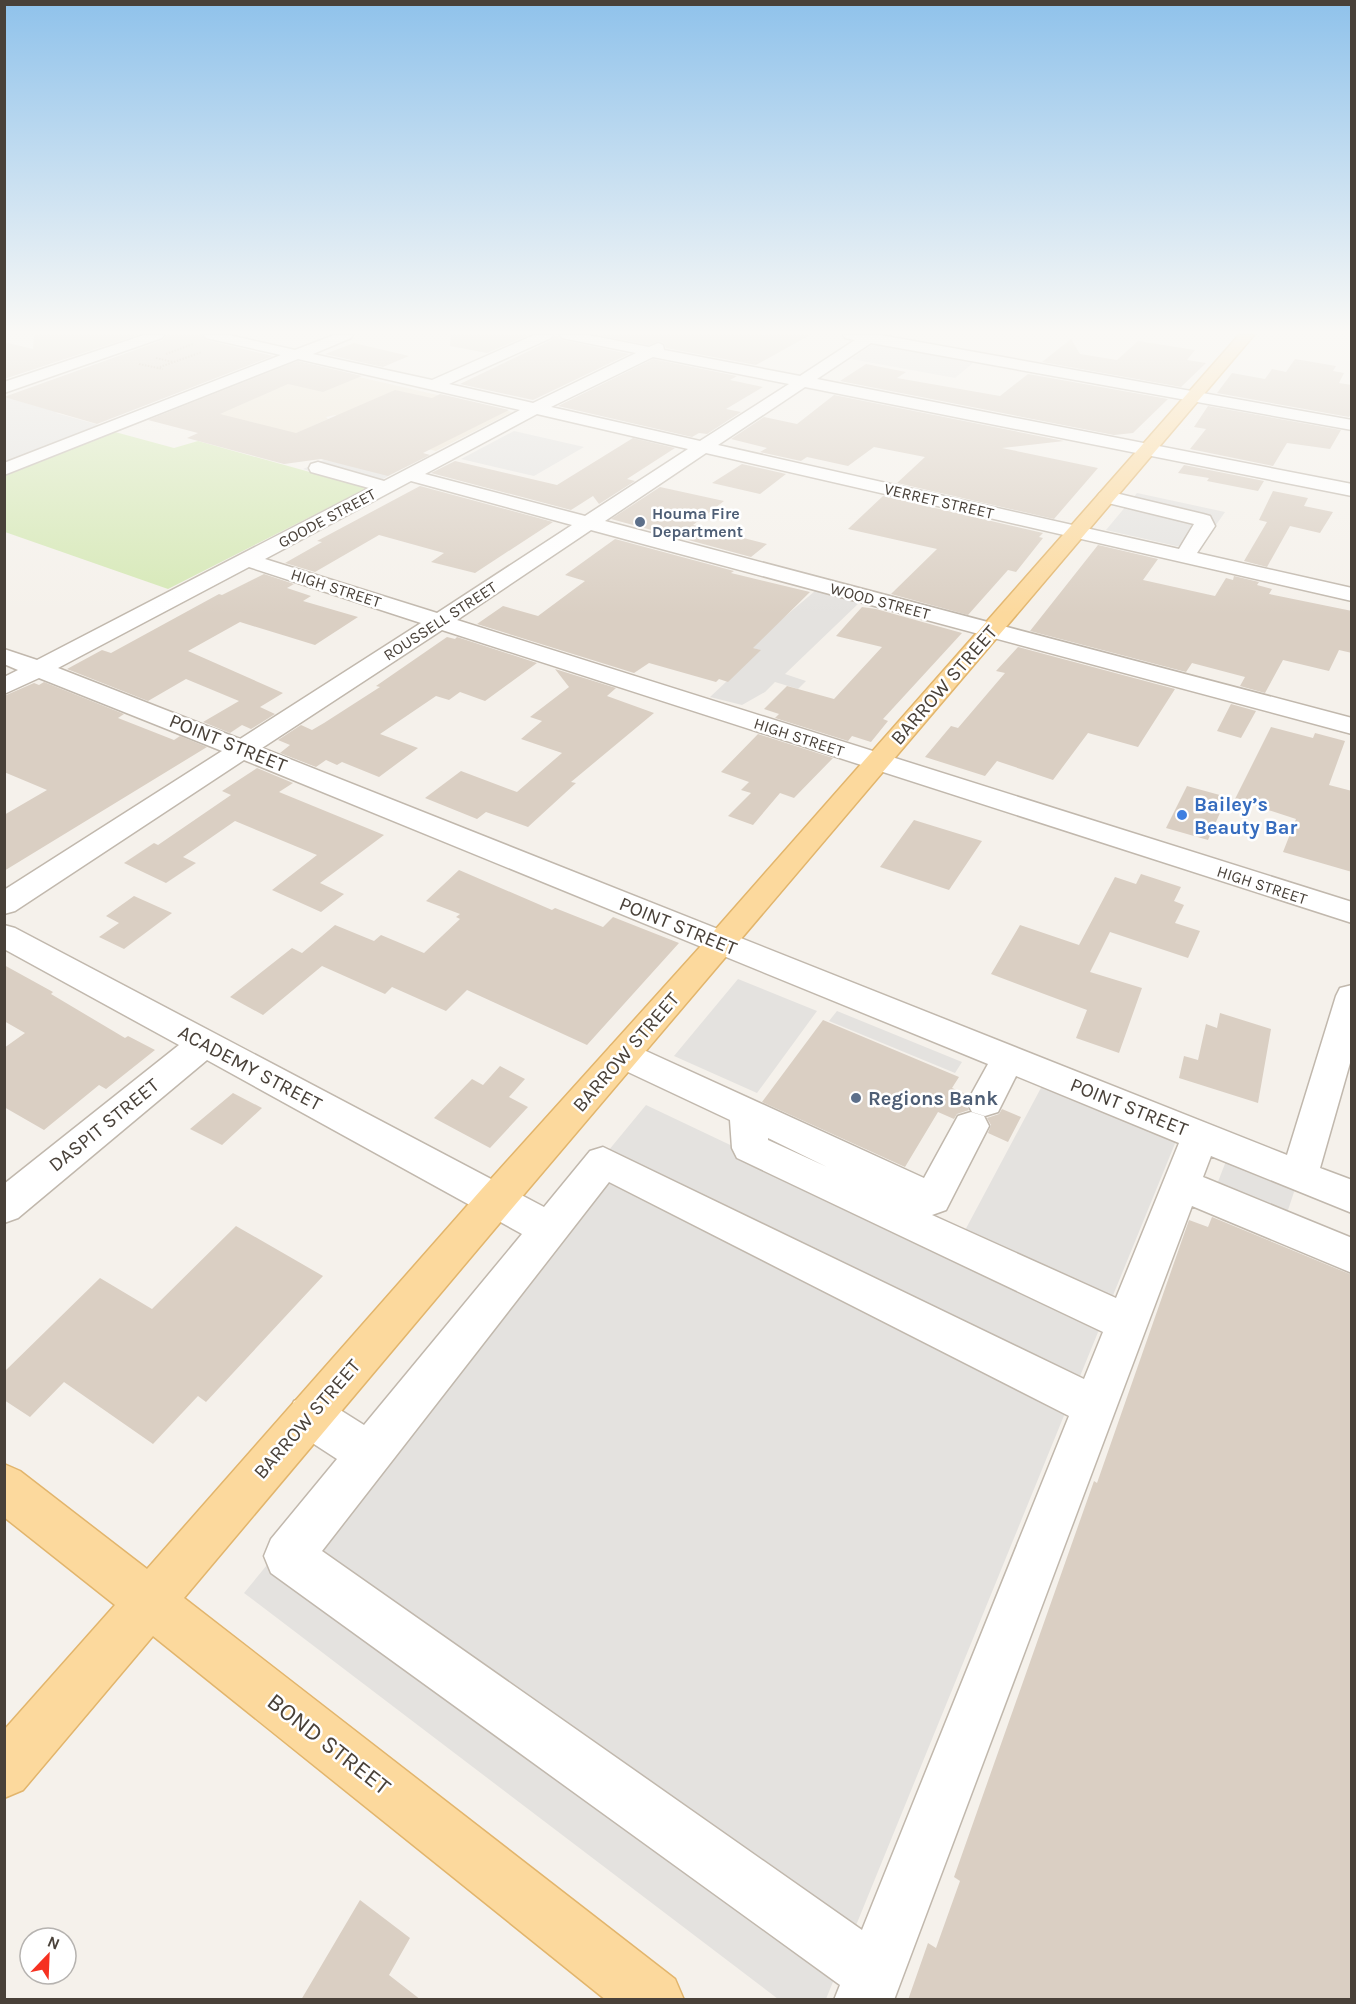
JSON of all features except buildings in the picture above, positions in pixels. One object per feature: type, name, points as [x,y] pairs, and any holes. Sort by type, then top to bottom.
[{"type":"main road","name":"BARROW STREET","points":[[4,1770],[1166,429]]},
{"type":"main road","name":"BOND STREET","points":[[4,1487],[654,2000]]},
{"type":"street","points":[[4,470],[109,429]]},
{"type":"street","name":"GOODE STREET","points":[[4,687],[497,429]]},
{"type":"street","name":"VERRET STREET","points":[[622,429],[705,447],[1094,513],[1184,557],[1352,595]]},
{"type":"street","name":"ROUSSELL STREET","points":[[4,904],[732,429]]},
{"type":"street","points":[[1041,429],[1352,490]]},
{"type":"street","points":[[318,468],[386,487]]},
{"type":"street","name":"WOOD STREET","points":[[408,475],[840,594],[992,630],[1352,726]]},
{"type":"street","points":[[1094,513],[1125,516],[1141,525],[1197,537],[1184,557]]},
{"type":"street","name":"HIGH STREET","points":[[247,560],[720,705],[876,761],[1352,913]]},
{"type":"street","name":"POINT STREET","points":[[4,656],[242,749],[1352,1197]]},
{"type":"street","name":"ACADEMY STREET","points":[[4,935],[549,1229]]},
{"type":"street","points":[[1299,1176],[1352,996]]},
{"type":"street","name":"DASPIT STREET","points":[[4,1207],[204,1043]]},
{"type":"street","points":[[623,1055],[932,1199],[1008,1059]]},
{"type":"street","points":[[747,1113],[750,1148],[1127,1323]]},
{"type":"street","points":[[1094,1406],[603,1162],[288,1556],[869,1987],[1200,1136]]},
{"type":"street","points":[[1181,1184],[1352,1256]]},
{"type":"street","points":[[310,1416],[369,1454]]},
{"type":"shaded area","points":[[4,429],[90,429],[5,463]]},
{"type":"shaded area","points":[[270,429],[307,429],[288,437]]},
{"type":"shaded area","points":[[369,429],[480,429],[436,451],[414,446]]},
{"type":"shaded area","points":[[514,431],[584,447],[534,476],[461,459]]},
{"type":"shaded area","points":[[324,460],[390,475],[367,488],[303,469]]},
{"type":"shaded area","points":[[1137,493],[1225,512],[1198,551],[1106,530]]},
{"type":"shaded area","points":[[815,591],[859,603],[785,674],[806,681],[798,689],[775,682],[765,692],[742,705],[710,697],[760,650],[749,647]]},
{"type":"shaded area","points":[[738,979],[817,1011],[757,1093],[674,1056]]},
{"type":"shaded area","points":[[837,1011],[962,1062],[955,1073],[829,1021]]},
{"type":"shaded area","points":[[1042,1086],[1176,1141],[826,1999],[778,1999],[244,1593],[646,1105],[954,1251]]},
{"type":"shaded area","points":[[1226,1161],[1295,1189],[1286,1216],[1216,1187]]},
{"type":"green space","points":[[115,432],[174,448],[198,441],[367,488],[168,589],[5,532],[5,476]]},
{"type":"place","name":"Houma Fire Department","points":[[640,522]]},
{"type":"place","name":"Bailey’s Beauty Bar","points":[[1182,815]]},
{"type":"place","name":"Regions Bank","points":[[856,1098]]}]
